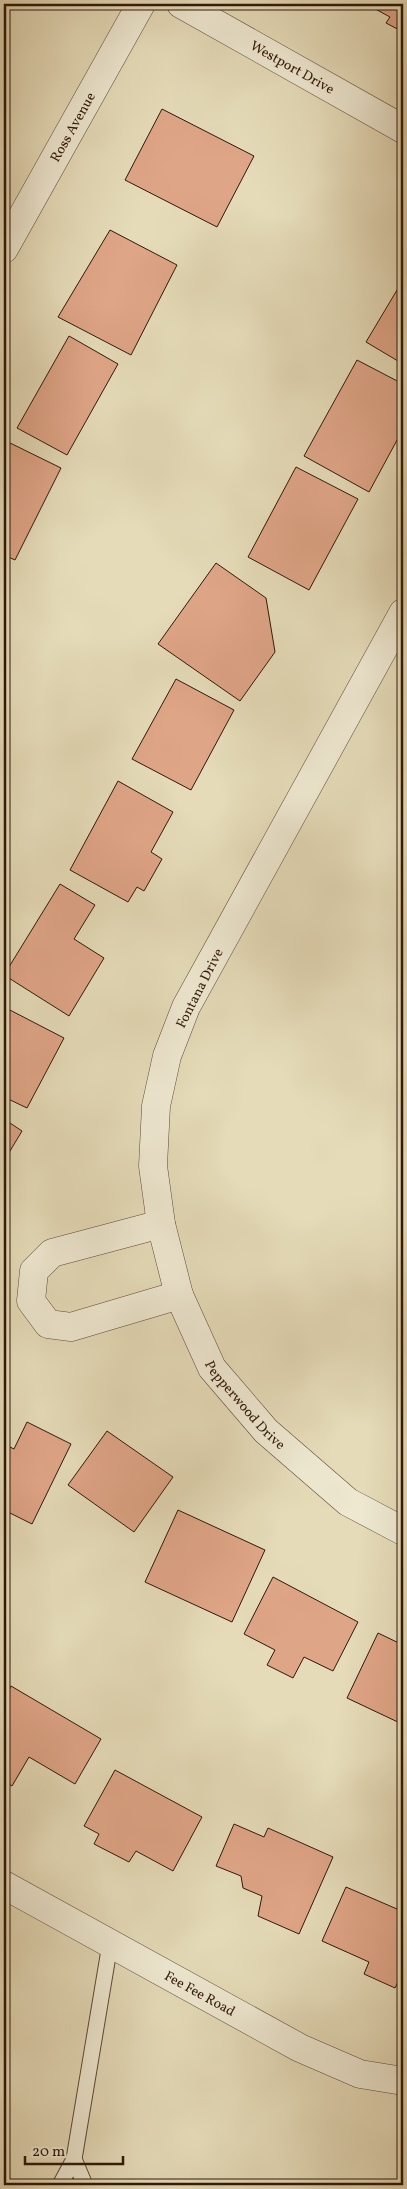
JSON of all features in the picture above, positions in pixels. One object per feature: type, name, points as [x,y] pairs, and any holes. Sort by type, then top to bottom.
[{"type":"street","name":"Ross Avenue","points":[[4,249],[141,4]]},
{"type":"street","name":"Westport Drive","points":[[181,4],[403,129]]},
{"type":"street","name":"Fontana Drive","points":[[161,1224],[154,1166],[156,1106],[167,1056],[186,1008],[403,612]]},
{"type":"street","points":[[161,1224],[52,1253],[34,1271],[31,1301],[48,1324],[71,1327],[179,1294]]},
{"type":"street","name":"Pepperwood Drive","points":[[161,1224],[179,1294],[212,1368],[266,1431],[348,1502],[403,1531]]},
{"type":"street","name":"Fee Fee Road","points":[[4,1885],[300,2048],[360,2074],[403,2081]]},
{"type":"lane","points":[[60,2185],[74,2159],[110,1944]]},
{"type":"lane","points":[[74,2159],[86,2185]]},
{"type":"building","points":[[366,4],[403,4],[403,32],[386,23],[390,17]]},
{"type":"building","points":[[162,109],[254,156],[217,227],[125,180]]},
{"type":"building","points":[[110,230],[177,265],[131,355],[58,317]]},
{"type":"building","points":[[403,280],[403,364],[366,342]]},
{"type":"building","points":[[69,336],[118,364],[67,455],[17,428]]},
{"type":"building","points":[[357,360],[403,384],[403,429],[369,492],[304,456]]},
{"type":"building","points":[[4,440],[61,468],[15,560],[4,555]]},
{"type":"building","points":[[296,467],[358,499],[309,590],[248,557]]},
{"type":"building","points":[[216,563],[266,598],[275,652],[240,701],[158,644]]},
{"type":"building","points":[[176,679],[234,710],[191,790],[132,759]]},
{"type":"building","points":[[118,781],[173,812],[151,852],[162,859],[144,891],[137,887],[128,902],[70,870]]},
{"type":"building","points":[[60,884],[95,905],[74,939],[104,958],[69,1016],[4,975]]},
{"type":"building","points":[[6,1008],[64,1038],[27,1108],[4,1097],[4,1013]]},
{"type":"building","points":[[4,1119],[22,1131],[4,1161]]},
{"type":"building","points":[[27,1422],[71,1444],[32,1524],[4,1510],[4,1444],[14,1449]]},
{"type":"building","points":[[107,1431],[173,1477],[134,1532],[68,1485]]},
{"type":"building","points":[[178,1510],[265,1550],[232,1622],[145,1582]]},
{"type":"building","points":[[273,1577],[358,1622],[333,1671],[304,1657],[293,1678],[267,1665],[275,1650],[244,1634]]},
{"type":"building","points":[[378,1633],[403,1645],[402,1724],[347,1698]]},
{"type":"building","points":[[11,1686],[101,1739],[75,1784],[29,1757],[12,1786],[4,1781],[4,1699]]},
{"type":"building","points":[[115,1770],[202,1817],[173,1871],[136,1851],[129,1862],[94,1844],[99,1834],[84,1826]]},
{"type":"building","points":[[234,1824],[264,1837],[268,1828],[333,1857],[299,1934],[258,1916],[262,1896],[243,1888],[241,1876],[216,1866]]},
{"type":"building","points":[[346,1887],[397,1909],[401,1900],[403,1901],[403,1979],[400,1978],[395,1988],[364,1974],[369,1962],[322,1941]]}]
